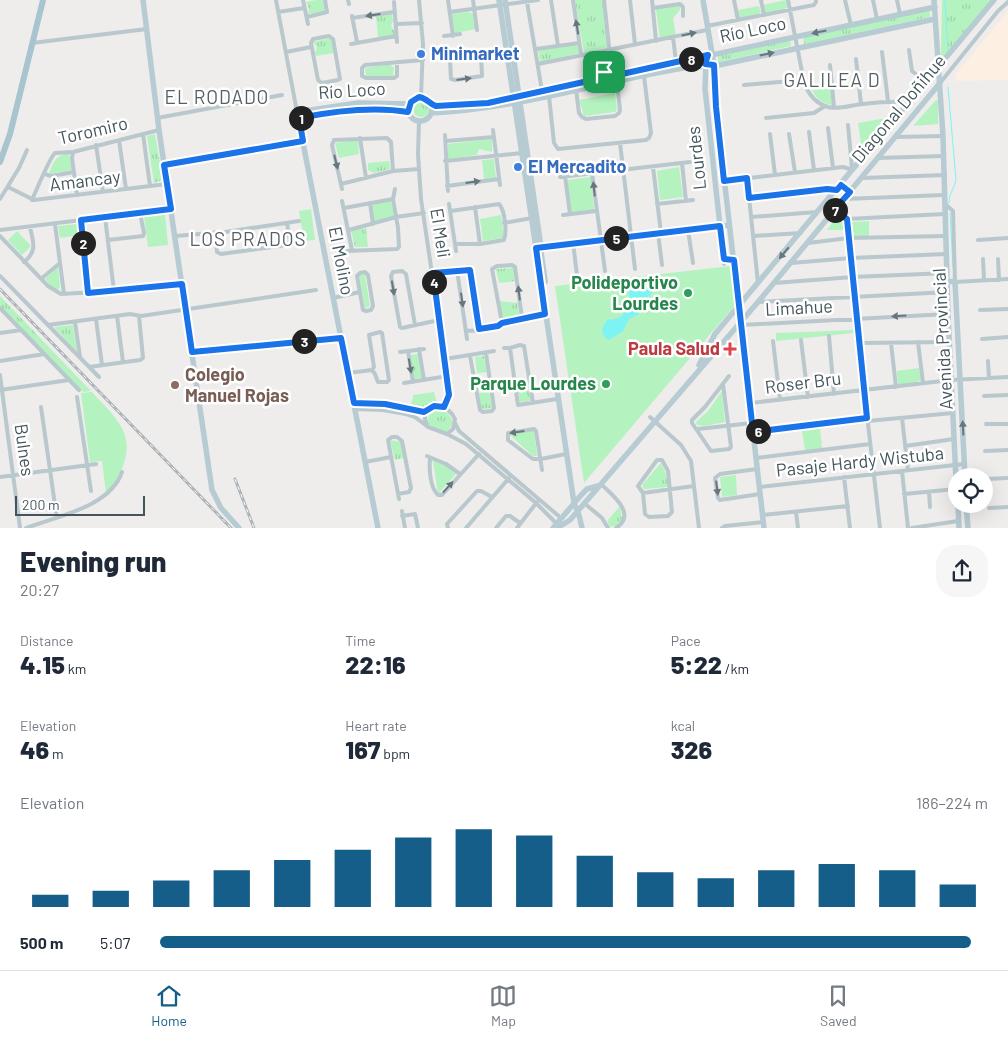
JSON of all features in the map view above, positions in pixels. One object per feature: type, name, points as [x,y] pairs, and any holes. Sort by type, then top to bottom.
[{"type":"main road","points":[[0,162],[10,134],[43,0]]},
{"type":"street","points":[[143,0],[157,118],[212,490],[221,508],[239,528]]},
{"type":"street","name":"El Molino","points":[[276,0],[378,528]]},
{"type":"street","points":[[303,0],[308,24]]},
{"type":"street","points":[[306,18],[327,12],[325,0]]},
{"type":"street","points":[[419,0],[422,23],[422,97]]},
{"type":"street","points":[[448,0],[453,36]]},
{"type":"street","points":[[473,0],[477,30]]},
{"type":"street","points":[[450,12],[502,2],[538,0]]},
{"type":"street","points":[[551,0],[558,46]]},
{"type":"street","points":[[573,0],[581,54]]},
{"type":"street","points":[[604,0],[611,65]]},
{"type":"street","points":[[630,0],[634,44]]},
{"type":"street","points":[[652,0],[656,41]]},
{"type":"street","name":"Lourdes","points":[[704,0],[710,53],[714,65],[716,107],[724,181],[764,521]]},
{"type":"street","points":[[734,0],[738,20]]},
{"type":"street","points":[[761,0],[764,15]]},
{"type":"street","points":[[788,0],[803,80],[810,94],[825,106],[834,108],[888,101],[910,102]]},
{"type":"street","points":[[845,0],[851,25]]},
{"type":"street","points":[[873,0],[878,19]]},
{"type":"street","points":[[897,0],[900,14]]},
{"type":"street","name":"Avenida Provincial","points":[[934,0],[944,156],[944,214],[955,468]]},
{"type":"street","name":"Diagonal Doñihue","points":[[697,371],[706,350],[716,334],[994,0]]},
{"type":"street","points":[[538,64],[581,54],[656,41],[738,20],[814,5],[816,1]]},
{"type":"street","name":"Diagonal Doñihue","points":[[557,524],[566,524],[600,485],[652,419],[741,323],[1007,1]]},
{"type":"street","points":[[394,2],[397,42]]},
{"type":"street","points":[[502,2],[506,51],[516,100]]},
{"type":"street","points":[[502,2],[534,218],[557,399],[574,503],[582,528]]},
{"type":"street","points":[[527,2],[542,91]]},
{"type":"street","points":[[653,8],[680,4],[683,7],[683,16]]},
{"type":"street","name":"Río Loco","points":[[431,113],[469,110],[516,100],[542,91],[710,53],[935,7]]},
{"type":"street","points":[[278,12],[304,8]]},
{"type":"street","points":[[357,42],[352,17],[394,12]]},
{"type":"street","name":"Río Loco","points":[[430,104],[436,106],[468,105],[549,96],[705,64],[714,65],[935,19]]},
{"type":"street","points":[[396,24],[422,23]]},
{"type":"street","points":[[32,43],[146,29]]},
{"type":"street","points":[[444,36],[460,34]]},
{"type":"street","points":[[351,44],[396,36]]},
{"type":"street","points":[[332,37],[340,76],[338,80],[320,82],[312,47],[313,39],[332,37]]},
{"type":"street","points":[[673,37],[676,62]]},
{"type":"street","points":[[536,49],[579,43]]},
{"type":"street","points":[[286,52],[312,47]]},
{"type":"street","points":[[909,50],[912,71],[926,82]]},
{"type":"street","points":[[441,57],[451,58],[506,51]]},
{"type":"street","points":[[882,52],[888,101]]},
{"type":"street","name":"Lourdes","points":[[710,53],[705,64],[705,90],[724,264]]},
{"type":"street","points":[[451,58],[450,77],[455,80],[482,76],[481,55]]},
{"type":"street","points":[[856,59],[861,104]]},
{"type":"street","points":[[397,62],[397,76],[394,78],[366,78],[362,76],[362,68],[365,65],[397,62],[423,60]]},
{"type":"street","points":[[611,65],[620,68],[622,74]]},
{"type":"street","points":[[602,78],[605,70],[611,65]]},
{"type":"street","points":[[830,65],[834,108]]},
{"type":"street","points":[[549,96],[554,142],[558,149],[646,140],[650,136],[644,76]]},
{"type":"street","points":[[744,85],[803,80]]},
{"type":"street","points":[[576,90],[579,113],[582,117],[586,119],[615,116],[619,114],[620,110],[617,82]]},
{"type":"street","points":[[921,88],[928,88],[931,94],[940,97]]},
{"type":"street","points":[[157,118],[282,95]]},
{"type":"street","points":[[422,97],[430,104],[431,113],[426,119],[419,121],[412,118],[408,112],[410,104],[414,99],[422,97]]},
{"type":"street","name":"Río Loco","points":[[298,115],[358,103],[410,104]]},
{"type":"street","points":[[766,118],[814,113],[825,106]]},
{"type":"street","name":"Río Loco","points":[[298,115],[350,110],[408,112]]},
{"type":"street","name":"El Meli","points":[[419,121],[419,169],[424,213],[448,376],[449,395],[444,407]]},
{"type":"street","points":[[724,181],[843,167],[853,169],[848,125]]},
{"type":"street","points":[[828,128],[833,168]]},
{"type":"street","name":"Toromiro","points":[[32,200],[52,156],[159,130]]},
{"type":"street","points":[[493,130],[500,185]]},
{"type":"street","points":[[809,132],[814,170]]},
{"type":"street","points":[[143,134],[150,186]]},
{"type":"street","points":[[770,134],[775,175]]},
{"type":"street","points":[[789,134],[795,172]]},
{"type":"street","points":[[445,135],[447,188],[499,179]]},
{"type":"street","points":[[446,141],[494,136]]},
{"type":"street","points":[[895,137],[943,136]]},
{"type":"street","points":[[360,138],[366,178]]},
{"type":"street","points":[[342,189],[332,144],[334,140],[387,138],[389,140],[393,171]]},
{"type":"street","points":[[120,140],[126,189]]},
{"type":"street","points":[[164,165],[303,141]]},
{"type":"street","points":[[620,143],[635,269]]},
{"type":"street","points":[[96,145],[102,192]]},
{"type":"street","points":[[0,199],[19,168],[26,150]]},
{"type":"street","points":[[73,152],[77,195]]},
{"type":"street","points":[[445,161],[524,153]]},
{"type":"street","points":[[878,158],[944,156]]},
{"type":"street","points":[[560,177],[690,162]]},
{"type":"street","points":[[682,163],[686,201]]},
{"type":"street","points":[[653,167],[662,265]]},
{"type":"street","points":[[341,184],[393,171],[419,169]]},
{"type":"street","points":[[45,174],[51,176],[74,172]]},
{"type":"street","points":[[592,173],[605,271]]},
{"type":"street","points":[[861,178],[944,175]]},
{"type":"street","points":[[565,176],[570,214]]},
{"type":"street","points":[[747,178],[758,284]]},
{"type":"street","name":"Amancay","points":[[8,187],[32,200],[167,184]]},
{"type":"street","points":[[749,198],[839,187],[850,192]]},
{"type":"street","points":[[346,251],[397,249],[399,247],[393,199],[394,189]]},
{"type":"street","points":[[844,199],[944,194]]},
{"type":"street","points":[[344,208],[393,199]]},
{"type":"street","points":[[657,204],[693,200]]},
{"type":"street","points":[[342,201],[352,250]]},
{"type":"street","points":[[370,203],[373,224]]},
{"type":"street","points":[[450,204],[456,251]]},
{"type":"street","points":[[451,211],[499,204],[502,207],[504,223],[505,239],[480,244],[455,244]]},
{"type":"street","name":"Avenida Provincial","points":[[945,204],[953,211],[964,468]]},
{"type":"street","points":[[475,208],[480,244]]},
{"type":"street","points":[[0,230],[171,209]]},
{"type":"street","points":[[834,210],[847,219],[944,214]]},
{"type":"street","points":[[563,215],[596,211]]},
{"type":"street","points":[[751,217],[817,212]]},
{"type":"street","points":[[108,240],[142,236],[144,233],[140,213]]},
{"type":"street","points":[[349,230],[396,217],[424,213]]},
{"type":"street","points":[[105,218],[114,291]]},
{"type":"street","points":[[504,223],[534,218]]},
{"type":"street","points":[[847,219],[856,319],[880,528]]},
{"type":"street","points":[[81,220],[88,293]]},
{"type":"street","points":[[175,236],[299,221]]},
{"type":"street","points":[[215,232],[218,252],[222,254],[231,253],[287,245],[290,242],[287,223]]},
{"type":"street","points":[[55,224],[64,294]]},
{"type":"street","points":[[538,247],[729,225]]},
{"type":"street","points":[[24,262],[30,257],[34,248],[30,227]]},
{"type":"street","points":[[688,230],[693,263]]},
{"type":"street","points":[[753,236],[801,233]]},
{"type":"street","points":[[0,236],[53,291],[64,294],[182,284]]},
{"type":"street","points":[[807,243],[849,238],[945,236]]},
{"type":"street","points":[[978,240],[1008,238]]},
{"type":"street","points":[[573,243],[577,275]]},
{"type":"street","points":[[538,247],[546,282]]},
{"type":"street","points":[[790,263],[946,254]]},
{"type":"street","points":[[724,259],[734,260]]},
{"type":"street","points":[[983,259],[984,280]]},
{"type":"street","points":[[998,259],[999,280]]},
{"type":"street","points":[[41,279],[60,262]]},
{"type":"street","points":[[502,323],[492,270],[497,266],[512,265],[515,267],[522,318]]},
{"type":"street","points":[[433,273],[468,269],[471,271],[479,329]]},
{"type":"street","points":[[415,325],[406,274],[402,270],[393,272],[391,276],[399,325],[402,328],[439,320]]},
{"type":"street","points":[[458,270],[467,339]]},
{"type":"street","points":[[365,272],[368,275],[373,306],[371,310],[362,310],[360,292],[357,276],[365,272]]},
{"type":"street","points":[[773,283],[947,273]]},
{"type":"street","points":[[0,276],[99,377]]},
{"type":"street","points":[[947,281],[1008,279]]},
{"type":"street","points":[[48,325],[133,314],[139,316],[316,290]]},
{"type":"street","points":[[333,298],[360,292]]},
{"type":"street","points":[[758,302],[948,292]]},
{"type":"street","points":[[0,308],[80,390]]},
{"type":"street","points":[[980,310],[1008,309]]},
{"type":"street","points":[[466,330],[469,332],[545,314]]},
{"type":"street","name":"Limahue","points":[[741,323],[948,314]]},
{"type":"street","points":[[117,316],[123,362]]},
{"type":"street","points":[[89,367],[143,358],[139,316]]},
{"type":"street","points":[[96,319],[102,366]]},
{"type":"street","points":[[75,322],[80,357]]},
{"type":"street","points":[[0,333],[21,330]]},
{"type":"street","points":[[380,332],[382,333],[388,381],[378,382],[372,370],[374,367],[369,335],[380,332]]},
{"type":"street","points":[[829,336],[834,394]]},
{"type":"street","points":[[192,352],[341,338]]},
{"type":"street","points":[[982,339],[1008,338]]},
{"type":"street","points":[[801,340],[808,397]]},
{"type":"street","points":[[773,341],[780,400]]},
{"type":"street","points":[[918,342],[923,383]]},
{"type":"street","points":[[859,343],[950,342]]},
{"type":"street","points":[[891,343],[896,386]]},
{"type":"street","points":[[504,348],[520,344],[524,346],[534,403]]},
{"type":"street","points":[[510,348],[518,405],[557,399]]},
{"type":"street","points":[[400,352],[421,349],[424,380]]},
{"type":"street","points":[[408,351],[412,382]]},
{"type":"street","points":[[445,359],[494,351]]},
{"type":"street","points":[[470,356],[480,410],[483,412],[492,411],[494,408],[486,353]]},
{"type":"street","points":[[0,361],[44,354]]},
{"type":"street","points":[[988,362],[988,378]]},
{"type":"street","points":[[348,373],[372,370]]},
{"type":"street","name":"Bulnes","points":[[0,375],[20,528]]},
{"type":"street","points":[[404,383],[448,376]]},
{"type":"street","points":[[723,384],[731,447],[714,451],[709,449],[698,429],[692,423],[692,420],[729,376]]},
{"type":"street","name":"Roser Bru","points":[[750,403],[951,380],[1008,377]]},
{"type":"street","points":[[1,390],[69,380]]},
{"type":"street","points":[[984,396],[1008,395]]},
{"type":"street","points":[[77,397],[91,491]]},
{"type":"street","points":[[354,406],[385,404],[426,412]]},
{"type":"street","points":[[354,406],[406,414],[428,427],[462,441],[480,453],[538,502],[557,524]]},
{"type":"street","points":[[428,427],[424,418],[426,412],[434,406],[444,407],[452,413],[459,431],[480,453]]},
{"type":"street","points":[[41,407],[56,512]]},
{"type":"street","points":[[753,432],[868,419],[953,414]]},
{"type":"street","points":[[902,418],[908,470]]},
{"type":"street","points":[[652,419],[674,437],[684,449],[690,461],[699,528]]},
{"type":"street","points":[[447,434],[452,431],[455,423]]},
{"type":"street","points":[[698,429],[752,423]]},
{"type":"street","points":[[986,424],[1008,424]]},
{"type":"street","points":[[542,470],[541,459],[535,430],[508,433],[508,440],[532,459],[541,459],[566,454]]},
{"type":"street","points":[[398,494],[408,492],[411,488],[402,441],[397,437],[392,437],[388,440],[399,500]]},
{"type":"street","points":[[905,446],[954,439]]},
{"type":"street","points":[[756,458],[870,444]]},
{"type":"street","points":[[985,451],[1008,450]]},
{"type":"street","points":[[460,474],[446,464],[429,457],[434,491],[438,495],[442,495],[480,453]]},
{"type":"street","points":[[365,462],[391,457]]},
{"type":"street","points":[[657,460],[662,460],[667,468],[671,489],[672,512],[668,516],[647,516],[643,492],[638,486],[657,460]]},
{"type":"street","points":[[0,477],[96,464]]},
{"type":"street","name":"Pasaje Hardy Wistuba","points":[[760,487],[964,464]]},
{"type":"street","points":[[758,469],[720,474],[716,478],[716,485],[720,500],[760,494]]},
{"type":"street","points":[[902,471],[910,528],[959,524]]},
{"type":"street","points":[[26,528],[99,501],[111,490],[122,472]]},
{"type":"street","points":[[466,528],[509,477]]},
{"type":"street","points":[[844,478],[850,528]]},
{"type":"street","points":[[993,479],[1008,478]]},
{"type":"street","points":[[600,485],[620,501],[623,520],[622,524],[616,528]]},
{"type":"street","name":"Diagonal Doñihue","points":[[557,524],[587,489],[600,485]]},
{"type":"street","points":[[643,492],[694,486]]},
{"type":"street","points":[[904,494],[948,490]]},
{"type":"street","points":[[448,528],[447,524],[478,492],[481,491],[492,497]]},
{"type":"street","points":[[929,492],[930,507]]},
{"type":"street","points":[[517,528],[538,502]]},
{"type":"street","points":[[584,503],[602,518],[608,528]]},
{"type":"street","points":[[722,528],[764,521],[796,512],[848,506]]},
{"type":"street","points":[[993,508],[1008,507]]},
{"type":"street","points":[[402,511],[404,528]]},
{"type":"street","points":[[796,512],[798,528]]},
{"type":"street","points":[[967,513],[968,528]]},
{"type":"street","points":[[402,516],[415,514],[418,528]]},
{"type":"street","points":[[496,528],[506,516],[510,516],[520,523]]},
{"type":"shaded area","points":[[1008,11],[1008,80],[956,81],[955,75]]},
{"type":"green space","points":[[323,0],[325,11],[308,14],[309,9],[306,2]]},
{"type":"green space","points":[[575,0],[602,0],[608,47],[584,53]]},
{"type":"green space","points":[[786,0],[787,8],[766,13],[763,5]]},
{"type":"green space","points":[[942,0],[991,0],[945,57],[941,55]]},
{"type":"green space","points":[[680,6],[680,10],[673,18],[676,36],[660,40],[656,9]]},
{"type":"green space","points":[[759,6],[761,14],[739,18],[738,10]]},
{"type":"green space","points":[[930,10],[930,17],[804,44],[803,37]]},
{"type":"green space","points":[[469,12],[473,14],[476,29],[455,33],[451,14]]},
{"type":"green space","points":[[392,13],[393,21],[391,26],[395,35],[378,37],[376,16]]},
{"type":"green space","points":[[331,38],[334,53],[316,56],[317,47],[313,42]]},
{"type":"green space","points":[[790,39],[791,46],[718,62],[718,55]]},
{"type":"green space","points":[[578,44],[579,53],[540,63],[538,50]]},
{"type":"green space","points":[[390,64],[394,68],[393,76],[366,76],[365,68]]},
{"type":"green space","points":[[830,81],[832,105],[824,103],[818,98],[810,85]]},
{"type":"green space","points":[[615,93],[617,109],[615,112],[584,116],[579,100]]},
{"type":"green space","points":[[936,100],[938,101],[938,124],[913,126]]},
{"type":"green space","points":[[418,101],[424,101],[429,106],[427,115],[418,117],[413,112],[413,106]]},
{"type":"green space","points":[[892,117],[862,150],[858,123]]},
{"type":"green space","points":[[155,134],[163,180],[154,183],[147,136]]},
{"type":"green space","points":[[492,139],[492,152],[479,149],[477,155],[448,159],[448,144]]},
{"type":"green space","points":[[358,140],[359,154],[339,158],[335,143]]},
{"type":"green space","points":[[69,153],[72,170],[49,174],[56,160],[61,155]]},
{"type":"green space","points":[[494,159],[496,178],[484,179],[482,160]]},
{"type":"green space","points":[[389,161],[390,169],[374,173],[368,170],[368,163]]},
{"type":"green space","points":[[679,167],[683,197],[660,200],[657,171]]},
{"type":"green space","points":[[591,177],[594,210],[571,212],[567,180]]},
{"type":"green space","points":[[391,199],[394,216],[374,221],[371,204]]},
{"type":"green space","points":[[311,209],[315,240],[304,241],[299,211]]},
{"type":"green space","points":[[165,213],[168,245],[148,247],[144,216]]},
{"type":"green space","points":[[501,215],[504,238],[483,241],[480,219]]},
{"type":"green space","points":[[837,216],[846,221],[845,230],[827,230]]},
{"type":"green space","points":[[869,221],[869,236],[853,238],[852,222]]},
{"type":"green space","points":[[77,224],[79,235],[60,238],[58,226]]},
{"type":"green space","points":[[366,228],[368,247],[355,247],[351,231]]},
{"type":"green space","points":[[17,231],[31,246],[22,255],[8,240]]},
{"type":"green space","name":"Parque Lourdes","points":[[731,266],[735,305],[584,483],[555,286]]},
{"type":"green space","points":[[58,267],[60,287],[58,290],[52,287],[45,279]]},
{"type":"green space","points":[[514,268],[515,281],[499,283],[496,269]]},
{"type":"green space","points":[[365,274],[370,306],[365,308],[359,275]]},
{"type":"green space","points":[[0,296],[91,391],[83,392],[0,306]]},
{"type":"green space","points":[[499,301],[518,303],[519,316],[504,322]]},
{"type":"green space","points":[[73,325],[77,352],[54,327]]},
{"type":"green space","points":[[854,330],[854,333],[776,341],[776,333]]},
{"type":"green space","points":[[418,354],[422,378],[414,379],[410,355]]},
{"type":"green space","points":[[484,356],[487,372],[477,373],[475,357]]},
{"type":"green space","points":[[919,368],[921,381],[898,385],[897,371]]},
{"type":"green space","points":[[527,382],[531,401],[520,402],[517,384]]},
{"type":"green space","points":[[489,391],[492,408],[481,409],[479,393]]},
{"type":"green space","points":[[722,391],[725,422],[704,426],[697,425],[696,422],[708,411]]},
{"type":"green space","points":[[92,392],[119,423],[127,445],[121,471],[106,493],[102,461],[90,462],[81,393]]},
{"type":"green space","points":[[434,392],[437,403],[424,411],[410,406],[414,395]]},
{"type":"green space","points":[[437,410],[445,412],[452,419],[453,422],[448,431],[437,429],[427,422],[429,416]]},
{"type":"green space","points":[[820,428],[822,448],[805,450],[802,431]]},
{"type":"green space","points":[[534,430],[537,456],[533,456],[510,435],[510,433]]},
{"type":"green space","points":[[390,440],[401,442],[404,458],[395,460]]},
{"type":"green space","points":[[433,461],[445,464],[456,474],[438,494]]},
{"type":"green space","points":[[661,463],[666,474],[668,487],[644,489],[642,485]]},
{"type":"green space","points":[[736,475],[737,495],[722,497],[720,477]]},
{"type":"green space","points":[[620,506],[622,519],[619,525],[610,527],[607,521]]},
{"type":"water","points":[[645,279],[650,281],[654,287],[647,303],[640,308],[639,314],[629,319],[623,331],[609,340],[603,334],[605,323],[607,320],[617,319],[625,313],[629,301],[628,290],[630,284]]},
{"type":"waterway","points":[[945,0],[948,50]]},
{"type":"waterway","points":[[948,87],[956,180],[949,203]]},
{"type":"waterway","points":[[950,213],[953,267]]},
{"type":"railway","points":[[0,289],[231,528]]},
{"type":"railway","points":[[235,479],[254,528]]},
{"type":"place","name":"Minimarket","points":[[421,54]]},
{"type":"place","name":"El Mercadito","points":[[518,167]]},
{"type":"place","name":"Polideportivo Lourdes","points":[[688,293]]},
{"type":"place","name":"Paula Salud","points":[[730,349]]},
{"type":"place","name":"Parque Lourdes","points":[[606,384]]},
{"type":"place","name":"Colegio Manuel Rojas","points":[[175,385]]},
{"type":"district","name":"GALILEA D","points":[[832,80]]},
{"type":"district","name":"EL RODADO","points":[[217,97]]},
{"type":"district","name":"LOS PRADOS","points":[[248,239]]},
{"type":"route","points":[[708,55],[705,64],[714,65],[716,107],[724,181],[747,178],[749,198],[830,188],[837,190],[841,185],[850,192],[834,210],[847,219],[867,418],[753,432],[734,260],[724,259],[720,226],[536,248],[545,314],[502,323],[498,326],[479,329],[470,270],[433,273],[449,395],[447,404],[444,407],[434,406],[426,412],[385,404],[354,403],[341,338],[192,352],[182,284],[88,293],[81,220],[171,209],[164,165],[303,141],[299,118],[350,110],[408,112],[408,106],[414,99],[419,97],[426,99],[430,104],[436,106],[488,103],[602,78],[604,72],[611,65],[618,66],[622,70],[622,74],[708,55]]}]
